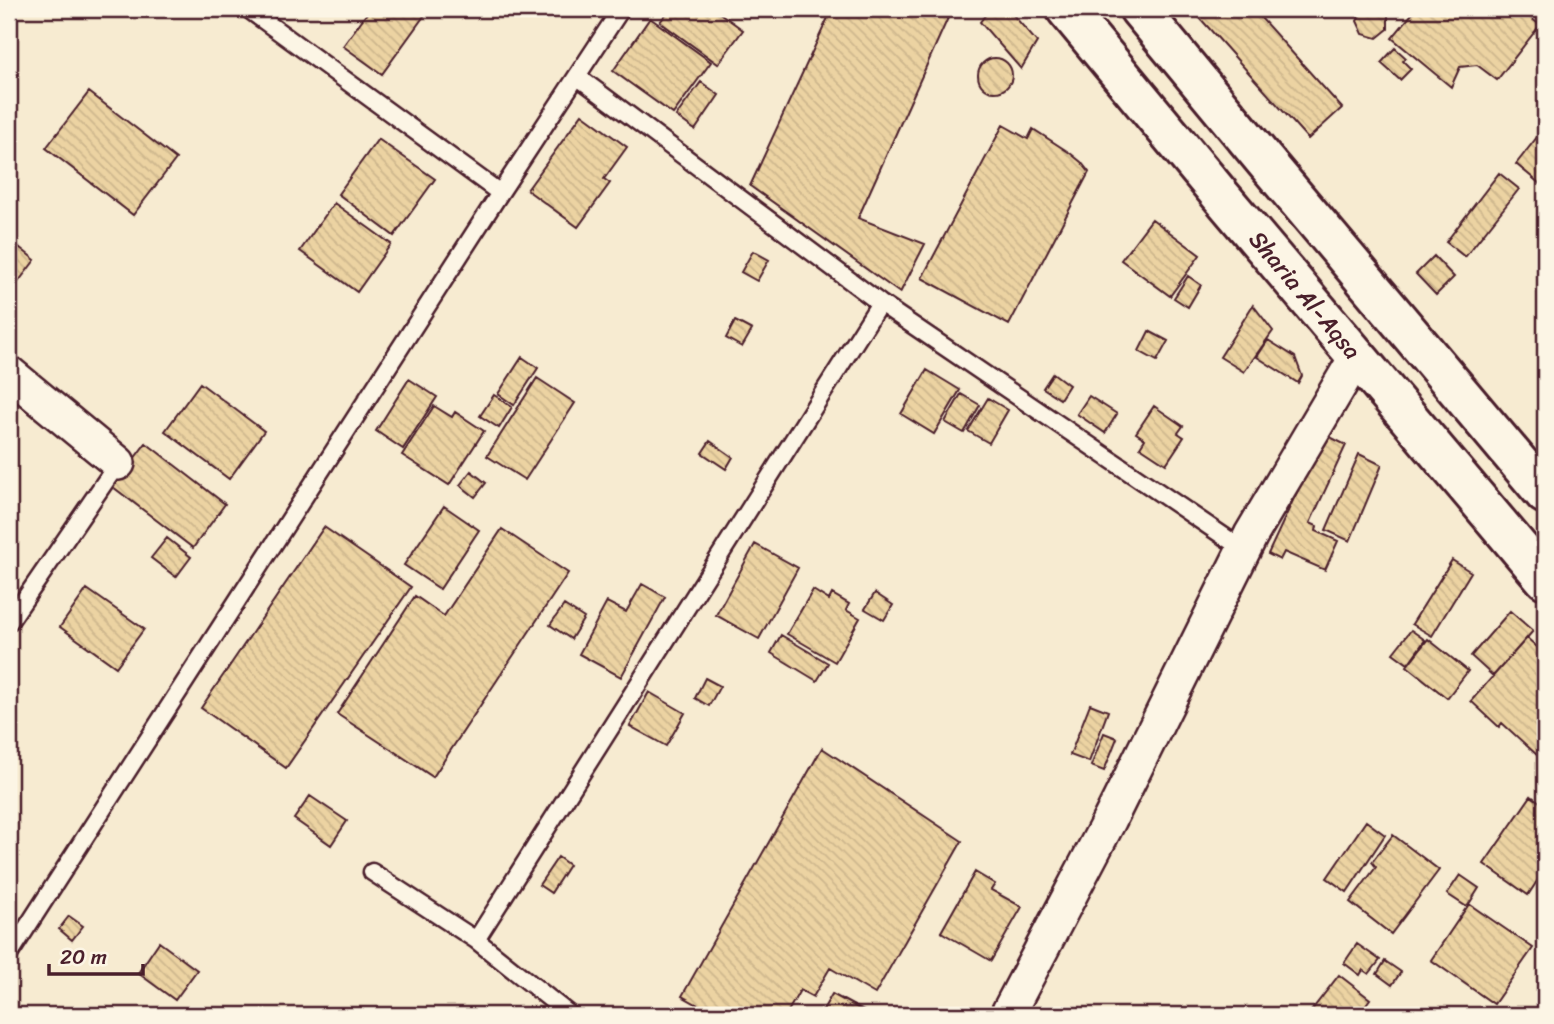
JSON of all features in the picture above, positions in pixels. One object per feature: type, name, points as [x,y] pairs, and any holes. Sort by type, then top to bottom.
[{"type":"main road","name":"Sharia Al-Aqsa","points":[[1066,9],[1545,579]]},
{"type":"main road","points":[[1139,9],[1545,494]]},
{"type":"street","points":[[1007,1015],[1110,819],[1244,550],[1357,356]]},
{"type":"street","points":[[9,373],[118,463]]},
{"type":"lane","points":[[248,9],[500,193]]},
{"type":"lane","points":[[9,955],[621,9]]},
{"type":"lane","points":[[578,76],[880,303],[1244,550]]},
{"type":"lane","points":[[476,940],[880,303]]},
{"type":"lane","points":[[9,622],[118,463]]},
{"type":"lane","points":[[372,872],[476,940],[570,1015]]},
{"type":"building","points":[[370,9],[429,9],[382,74],[343,46]]},
{"type":"building","points":[[670,9],[714,9],[743,30],[718,64],[660,22]]},
{"type":"building","points":[[832,9],[952,9],[858,218],[925,244],[900,293],[750,186]]},
{"type":"building","points":[[990,9],[1008,9],[1037,42],[1021,69],[980,22]]},
{"type":"building","points":[[1209,9],[1253,9],[1342,108],[1308,139],[1199,17]]},
{"type":"building","points":[[1363,9],[1381,9],[1388,15],[1388,29],[1377,38],[1363,34],[1357,21]]},
{"type":"building","points":[[1416,9],[1519,9],[1540,25],[1497,80],[1477,65],[1460,67],[1451,87],[1392,38]]},
{"type":"building","points":[[650,18],[711,62],[673,114],[613,71]]},
{"type":"building","points":[[1395,48],[1406,58],[1403,61],[1411,69],[1400,80],[1381,63]]},
{"type":"building","points":[[995,58],[1007,63],[1012,75],[1007,87],[995,92],[983,87],[978,75],[983,63]]},
{"type":"building","points":[[701,82],[719,95],[695,130],[676,116]]},
{"type":"building","points":[[89,92],[176,159],[133,215],[46,148]]},
{"type":"building","points":[[582,114],[627,147],[604,179],[610,183],[578,227],[527,190]]},
{"type":"building","points":[[1003,125],[1028,139],[1033,129],[1070,153],[1089,172],[1009,325],[922,278]]},
{"type":"building","points":[[1545,127],[1545,188],[1516,164]]},
{"type":"building","points":[[378,139],[435,179],[394,236],[338,194]]},
{"type":"building","points":[[1499,173],[1519,189],[1465,257],[1446,242]]},
{"type":"building","points":[[334,203],[391,244],[357,292],[300,251]]},
{"type":"building","points":[[1152,219],[1200,255],[1170,296],[1121,260]]},
{"type":"building","points":[[9,239],[35,260],[9,294]]},
{"type":"building","points":[[753,251],[769,260],[757,281],[741,272]]},
{"type":"building","points":[[1434,256],[1454,277],[1436,295],[1416,274]]},
{"type":"building","points":[[1188,276],[1201,285],[1188,307],[1174,298]]},
{"type":"building","points":[[1253,305],[1273,331],[1244,372],[1220,357]]},
{"type":"building","points":[[735,321],[752,330],[742,347],[726,338]]},
{"type":"building","points":[[1149,331],[1168,341],[1157,361],[1139,351]]},
{"type":"building","points":[[1268,340],[1295,357],[1302,376],[1298,383],[1257,357]]},
{"type":"building","points":[[522,357],[538,368],[514,405],[498,394]]},
{"type":"building","points":[[927,370],[960,390],[934,434],[901,414]]},
{"type":"building","points":[[1053,373],[1069,385],[1060,399],[1043,388]]},
{"type":"building","points":[[537,378],[575,403],[525,480],[487,456]]},
{"type":"building","points":[[409,379],[437,397],[403,449],[376,431]]},
{"type":"building","points":[[200,383],[264,431],[229,479],[165,431]]},
{"type":"building","points":[[961,394],[980,405],[964,433],[945,422]]},
{"type":"building","points":[[494,395],[512,407],[499,428],[480,416]]},
{"type":"building","points":[[1089,396],[1117,414],[1105,433],[1077,414]]},
{"type":"building","points":[[988,398],[1008,410],[989,443],[968,431]]},
{"type":"building","points":[[434,406],[452,417],[455,412],[484,431],[449,485],[402,455]]},
{"type":"building","points":[[1154,406],[1183,426],[1178,433],[1184,437],[1166,464],[1140,447],[1145,439],[1136,433]]},
{"type":"building","points":[[1324,434],[1346,445],[1310,523],[1317,526],[1316,531],[1338,541],[1325,570],[1284,552],[1280,560],[1268,554]]},
{"type":"building","points":[[710,441],[733,457],[726,469],[702,453]]},
{"type":"building","points":[[146,443],[225,504],[193,548],[113,487]]},
{"type":"building","points":[[1359,454],[1382,465],[1350,541],[1326,530]]},
{"type":"building","points":[[471,471],[486,483],[475,497],[460,485]]},
{"type":"building","points":[[444,506],[479,530],[440,589],[404,565]]},
{"type":"building","points":[[324,527],[411,587],[286,768],[201,708]]},
{"type":"building","points":[[502,529],[568,573],[433,777],[337,714],[415,596],[444,616]]},
{"type":"building","points":[[167,538],[191,557],[176,577],[151,558]]},
{"type":"building","points":[[755,544],[798,568],[759,639],[716,615]]},
{"type":"building","points":[[1452,560],[1471,572],[1432,636],[1412,624]]},
{"type":"building","points":[[642,584],[665,597],[621,677],[579,654],[607,602],[626,612]]},
{"type":"building","points":[[87,589],[144,629],[116,667],[60,627]]},
{"type":"building","points":[[813,590],[829,600],[832,594],[849,604],[846,610],[860,618],[835,662],[787,634]]},
{"type":"building","points":[[875,593],[893,605],[884,620],[865,609]]},
{"type":"building","points":[[564,605],[584,618],[571,639],[550,625]]},
{"type":"building","points":[[1510,611],[1533,631],[1493,676],[1471,656]]},
{"type":"building","points":[[1411,630],[1425,640],[1408,664],[1393,653]]},
{"type":"building","points":[[781,635],[828,663],[817,681],[771,653]]},
{"type":"building","points":[[1527,638],[1545,654],[1545,746],[1537,755],[1502,723],[1499,727],[1471,701]]},
{"type":"building","points":[[1428,639],[1468,671],[1447,698],[1407,666]]},
{"type":"building","points":[[705,678],[720,686],[709,706],[695,698]]},
{"type":"building","points":[[649,692],[685,713],[666,746],[630,726]]},
{"type":"building","points":[[1090,704],[1108,711],[1089,762],[1070,755]]},
{"type":"building","points":[[1104,733],[1117,738],[1104,771],[1091,766]]},
{"type":"building","points":[[822,748],[962,841],[875,994],[830,968],[813,997],[800,990],[786,1015],[716,1015],[682,996]]},
{"type":"building","points":[[1545,794],[1545,869],[1528,895],[1484,864],[1531,796],[1540,802]]},
{"type":"building","points":[[310,796],[347,821],[331,845],[294,819]]},
{"type":"building","points":[[1366,821],[1385,835],[1347,892],[1327,878]]},
{"type":"building","points":[[1393,835],[1439,870],[1391,934],[1350,902],[1376,867],[1372,862]]},
{"type":"building","points":[[558,857],[569,865],[551,893],[539,885]]},
{"type":"building","points":[[975,872],[995,884],[991,890],[1022,907],[991,961],[941,932]]},
{"type":"building","points":[[1460,875],[1479,888],[1467,907],[1447,894]]},
{"type":"building","points":[[1469,904],[1533,948],[1494,1004],[1431,960]]},
{"type":"building","points":[[69,916],[83,926],[72,940],[59,929]]},
{"type":"building","points":[[159,942],[197,970],[175,1000],[138,973]]},
{"type":"building","points":[[1357,944],[1380,960],[1369,974],[1363,970],[1360,975],[1344,963]]},
{"type":"building","points":[[1385,961],[1401,972],[1392,985],[1377,974]]},
{"type":"building","points":[[1339,975],[1370,999],[1358,1015],[1308,1015]]},
{"type":"building","points":[[832,994],[871,1015],[820,1015]]}]
